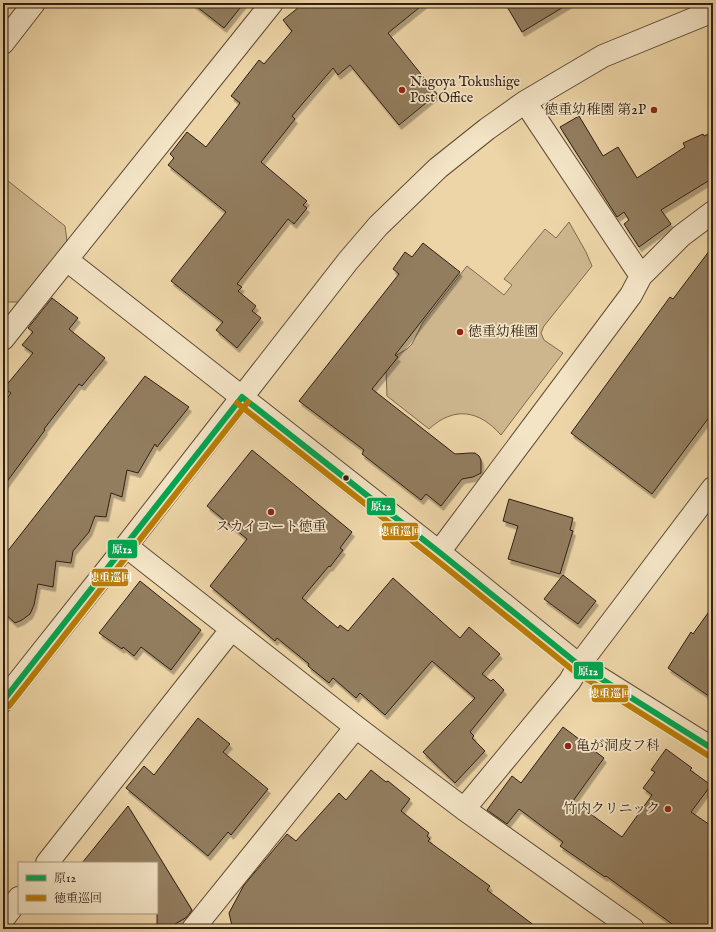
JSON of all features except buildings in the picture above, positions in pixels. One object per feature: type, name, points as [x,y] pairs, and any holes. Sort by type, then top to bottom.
[{"type":"street","points":[[3,43],[34,3]]},
{"type":"street","points":[[7,326],[66,260],[272,3]]},
{"type":"street","points":[[3,701],[348,261],[378,226],[438,168],[487,129],[525,102],[603,56],[713,11]]},
{"type":"street","points":[[525,102],[641,276]]},
{"type":"street","points":[[439,552],[630,295],[641,276],[681,236],[713,212]]},
{"type":"street","points":[[66,260],[439,552],[579,665],[713,750]]},
{"type":"street","points":[[464,809],[570,681],[579,665],[713,488]]},
{"type":"street","points":[[126,546],[231,630],[464,809],[633,929]]},
{"type":"street","points":[[48,862],[231,630]]},
{"type":"street","points":[[201,927],[356,727]]},
{"type":"street","points":[[3,919],[18,899]]},
{"type":"shaded area","points":[[3,177],[65,226],[67,241],[20,302],[3,302]]},
{"type":"shaded area","points":[[569,222],[592,266],[544,326],[541,333],[544,340],[563,353],[501,435],[484,420],[466,414],[457,414],[448,417],[429,429],[387,396],[386,368],[395,356],[407,349],[412,344],[423,322],[467,266],[504,295],[512,285],[504,279],[545,229],[556,238]]},
{"type":"transit line","name":"原12","points":[[242,397],[439,552],[579,665],[713,749]]},
{"type":"transit line","name":"原12","points":[[3,701],[242,397]]},
{"type":"transit line","name":"徳重巡回","points":[[9,706],[248,402]]},
{"type":"transit line","name":"徳重巡回","points":[[237,403],[434,558],[574,671],[709,756]]},
{"type":"place","name":"Nagoya Tokushige Post Office","points":[[402,90]]},
{"type":"place","name":"徳重幼稚園 第2P","points":[[654,110]]},
{"type":"place","name":"徳重幼稚園","points":[[460,332]]},
{"type":"place","name":"スカイコート徳重","points":[[271,512]]},
{"type":"place","name":"亀が洞皮フ科","points":[[568,746]]},
{"type":"place","name":"竹内クリニック","points":[[668,809]]}]
